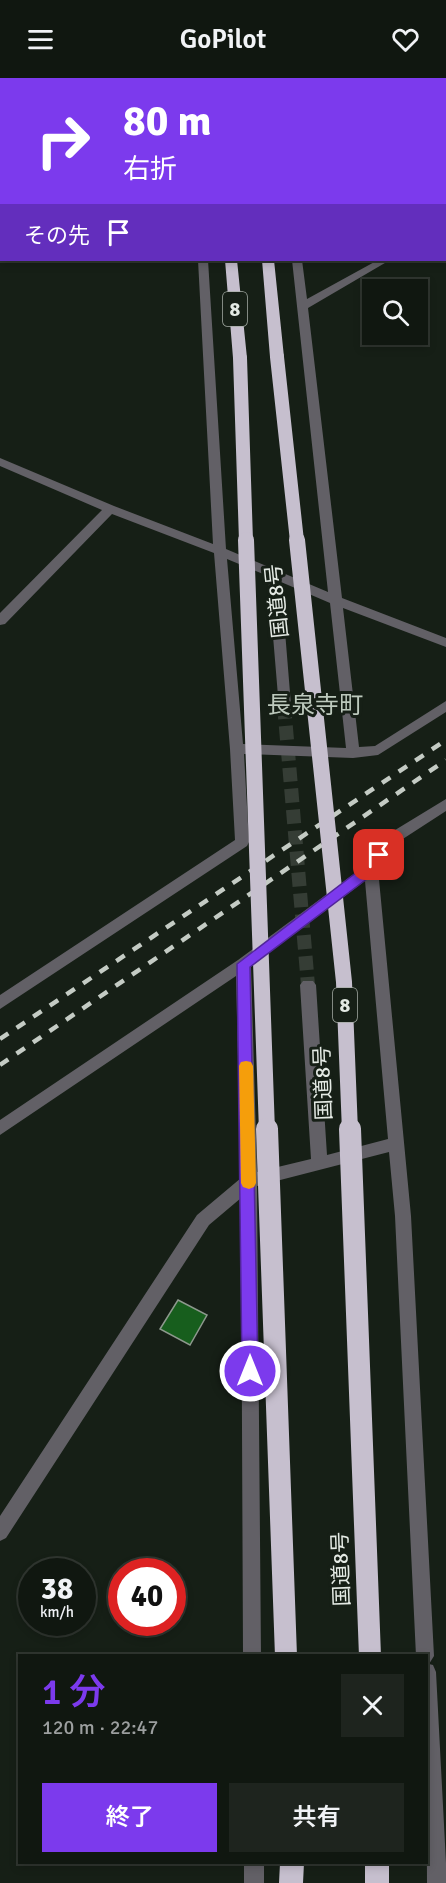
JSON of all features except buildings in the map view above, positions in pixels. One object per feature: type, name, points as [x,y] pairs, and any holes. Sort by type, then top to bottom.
[{"type":"highway","name":"国道8号","points":[[231,261],[240,358],[286,1654]]},
{"type":"highway","name":"国道8号","points":[[268,261],[344,982],[370,1654]]},
{"type":"highway","points":[[291,1883],[292,1864]]},
{"type":"highway","points":[[377,1864],[377,1883]]},
{"type":"street","points":[[0,1003],[242,842],[237,749],[220,551],[203,261]]},
{"type":"street","points":[[297,261],[353,753]]},
{"type":"street","points":[[303,306],[383,261]]},
{"type":"street","points":[[0,462],[110,509],[446,643]]},
{"type":"street","points":[[0,621],[110,509]]},
{"type":"street","points":[[274,574],[284,705]]},
{"type":"street","points":[[237,749],[353,753],[378,750],[446,706]]},
{"type":"street","points":[[0,1128],[243,964],[371,868],[387,842],[446,804]]},
{"type":"street","points":[[371,868],[403,1216],[425,1654]]},
{"type":"street","points":[[243,964],[249,1181],[252,1654]]},
{"type":"street","points":[[308,984],[319,1163]]},
{"type":"street","points":[[0,1532],[203,1220],[249,1181],[396,1144]]},
{"type":"street","points":[[428,1710],[437,1883]]},
{"type":"street","points":[[254,1864],[254,1883]]},
{"type":"tunnel","points":[[284,705],[308,985]]},
{"type":"railway","points":[[0,1039],[446,740]]},
{"type":"railway","points":[[0,1065],[446,760]]},
{"type":"slow traffic","points":[[246,1066],[249,1183]]},
{"type":"district","name":"長泉寺町","points":[[315,705]]},
{"type":"route","points":[[250,1371],[249,1181],[243,964],[371,868],[379,855]]}]
